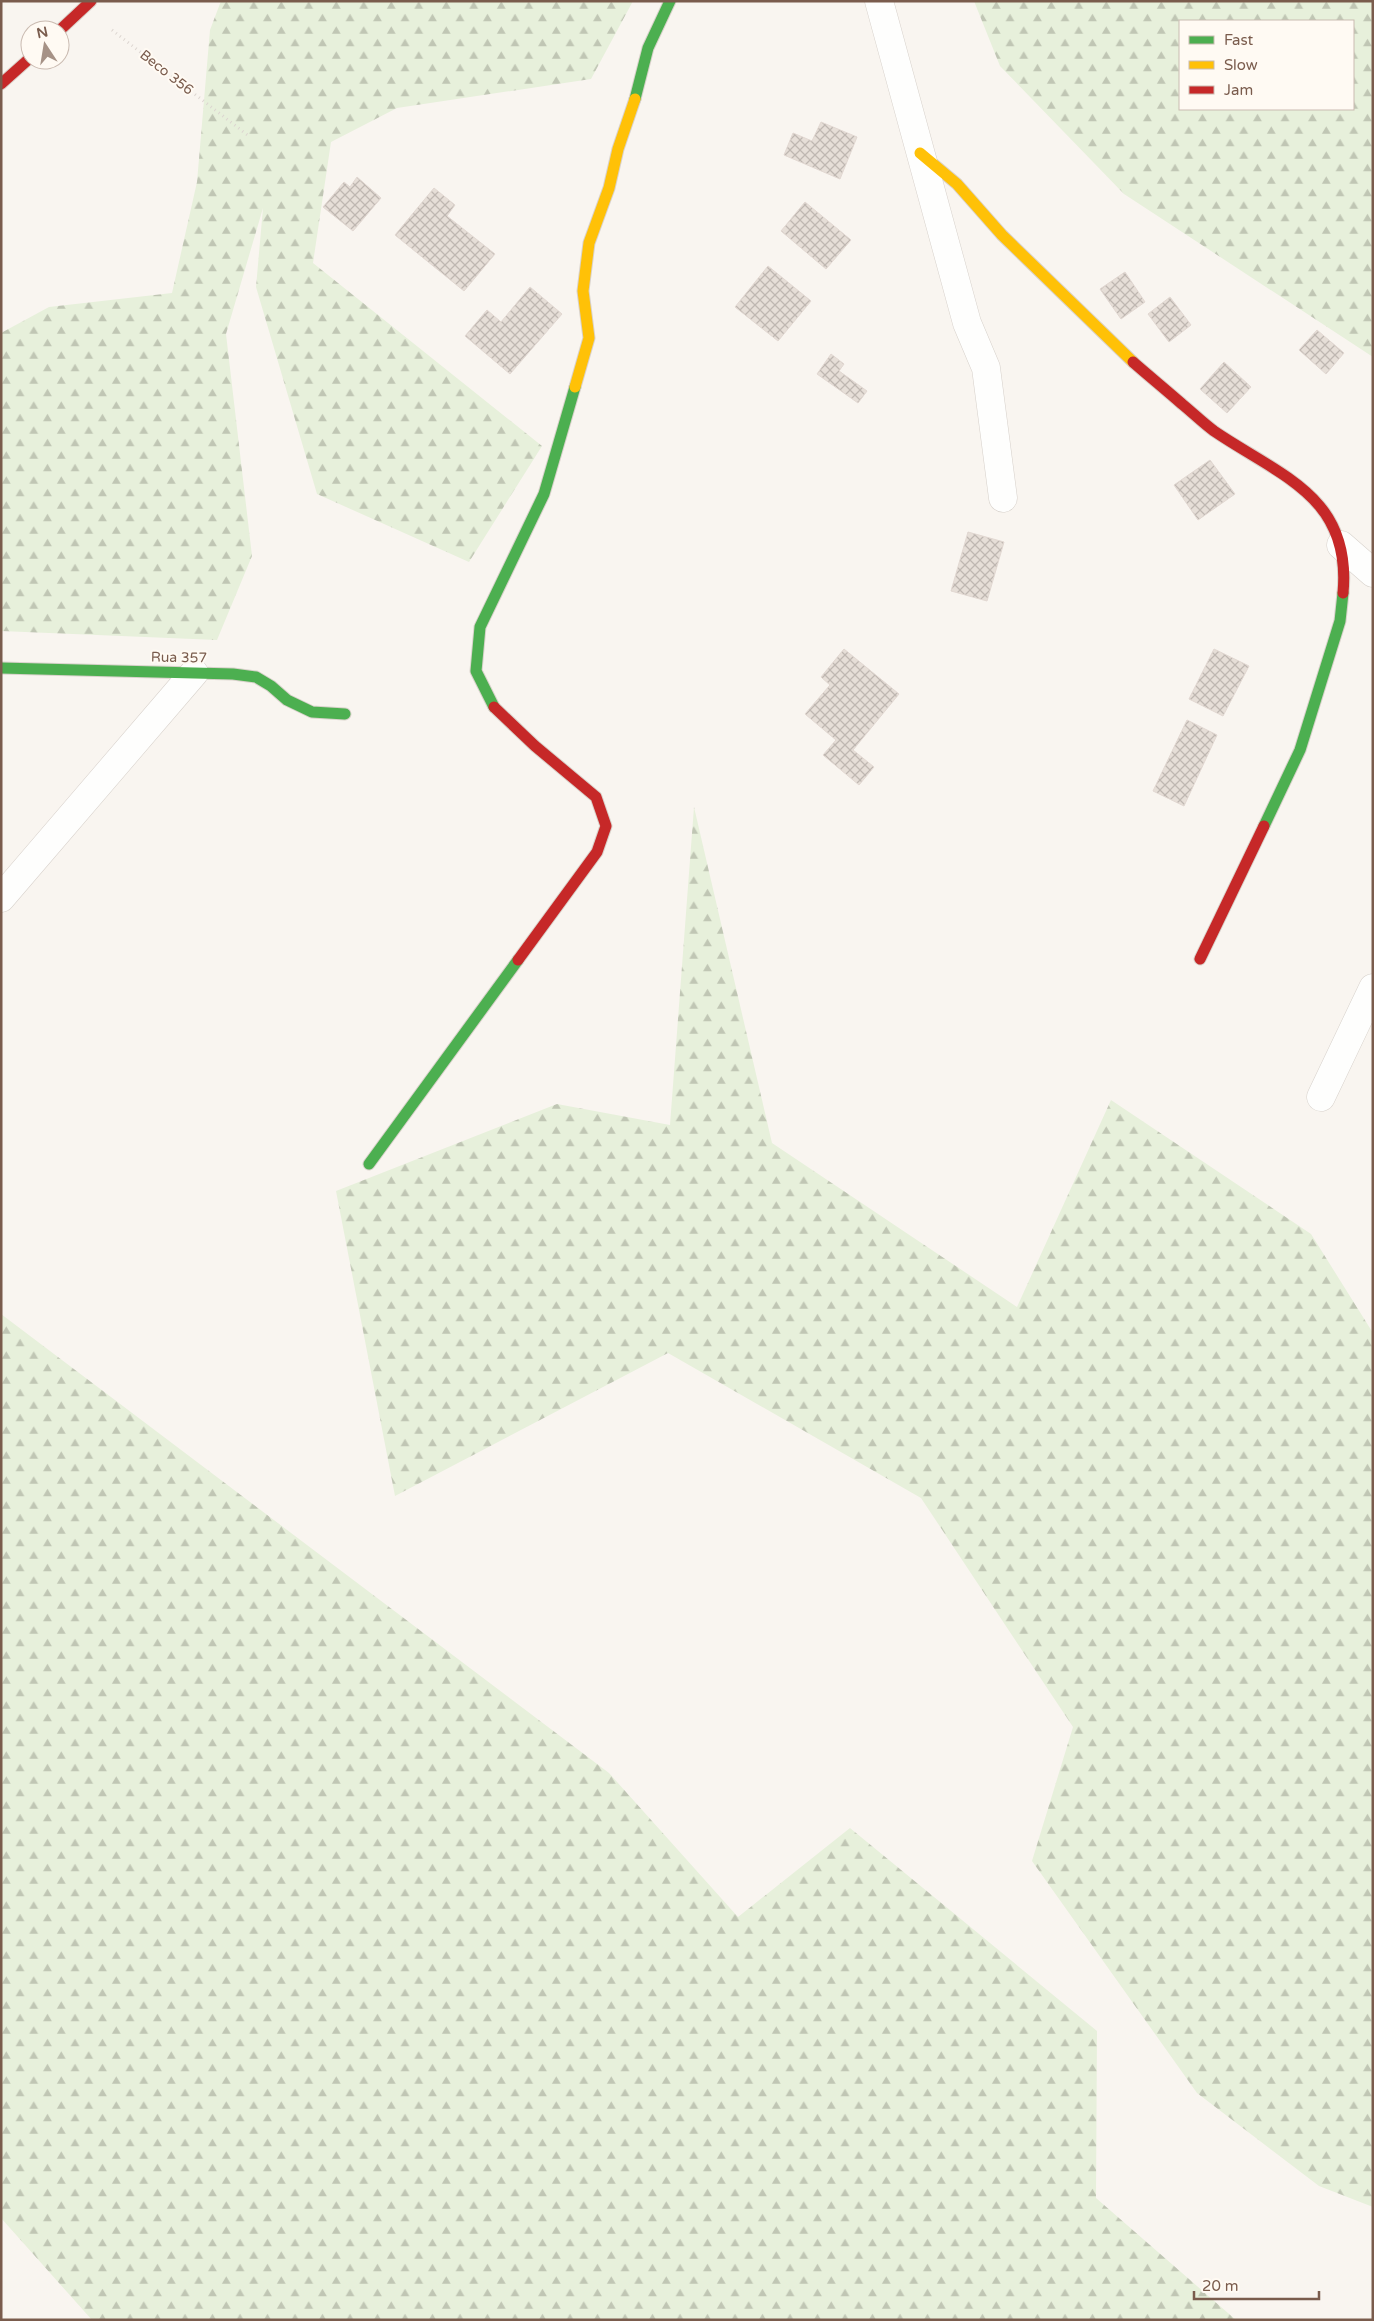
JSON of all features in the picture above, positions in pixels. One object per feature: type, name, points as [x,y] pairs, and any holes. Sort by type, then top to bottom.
[{"type":"street","points":[[369,1164],[597,852],[606,826],[596,797],[535,746],[492,705],[476,671],[480,627],[544,494],[589,338],[583,291],[589,243],[609,188],[618,150],[639,88],[648,48],[670,1]]},
{"type":"street","points":[[879,1],[967,324],[986,368],[1003,498]]},
{"type":"street","points":[[70,21],[88,4]]},
{"type":"street","points":[[1,84],[20,67]]},
{"type":"street","points":[[920,153],[957,184],[1002,234],[1145,372],[1213,430],[1280,470],[1311,494],[1327,516],[1341,545],[1345,570],[1340,621],[1300,750],[1200,959]]},
{"type":"street","points":[[1341,545],[1373,572]]},
{"type":"street","name":"Rua 357","points":[[1,668],[194,673],[256,677],[271,686],[287,700],[312,712],[345,714]]},
{"type":"street","points":[[1,898],[194,673]]},
{"type":"street","points":[[1321,1097],[1373,988]]},
{"type":"path","name":"Beco 356","points":[[88,4],[250,137]]},
{"type":"green space","points":[[221,1],[633,1],[591,79],[397,108],[331,142],[313,263],[542,446],[469,562],[317,494],[256,287],[263,208],[226,334],[252,556],[217,640],[1,631],[1,333],[49,307],[172,293],[197,182],[210,30]]},
{"type":"green space","points":[[974,1],[1373,1],[1373,357],[1124,194],[1000,66]]},
{"type":"green space","points":[[694,807],[772,1143],[1017,1307],[1111,1100],[1311,1234],[1373,1333],[1373,2207],[1319,2186],[1197,2093],[1032,1861],[1073,1727],[921,1498],[668,1353],[395,1496],[336,1191],[557,1104],[670,1125]]},
{"type":"green space","points":[[1,1314],[609,1773],[738,1917],[850,1828],[1097,2031],[1096,2198],[1236,2320],[92,2320],[1,2218]]},
{"type":"building","points":[[821,122],[857,137],[840,179],[784,155],[793,133],[812,141]]},
{"type":"building","points":[[357,177],[381,198],[353,231],[323,207],[344,182],[350,187]]},
{"type":"building","points":[[434,188],[455,205],[447,216],[495,254],[464,291],[395,235]]},
{"type":"building","points":[[805,202],[851,240],[826,269],[781,231]]},
{"type":"building","points":[[768,266],[811,301],[778,341],[735,307]]},
{"type":"building","points":[[1125,272],[1145,302],[1121,319],[1100,289]]},
{"type":"building","points":[[530,287],[562,314],[510,374],[465,336],[487,310],[501,322]]},
{"type":"building","points":[[1170,297],[1191,325],[1169,342],[1148,314]]},
{"type":"building","points":[[1317,330],[1344,353],[1326,374],[1299,350]]},
{"type":"building","points":[[831,354],[844,364],[839,371],[867,391],[858,403],[817,374]]},
{"type":"building","points":[[1224,362],[1251,387],[1227,413],[1200,389]]},
{"type":"building","points":[[1210,460],[1235,494],[1198,520],[1174,485]]},
{"type":"building","points":[[968,532],[1004,542],[987,601],[951,591]]},
{"type":"building","points":[[844,649],[899,694],[853,750],[874,767],[859,785],[823,755],[836,740],[805,714],[830,685],[821,677]]},
{"type":"building","points":[[1214,649],[1249,666],[1223,716],[1189,699]]},
{"type":"building","points":[[1187,720],[1217,735],[1184,806],[1153,791]]},
{"type":"traffic: fast","points":[[635,99],[648,48],[670,1]]},
{"type":"traffic: fast","points":[[494,707],[476,671],[480,627],[544,494],[575,387]]},
{"type":"traffic: fast","points":[[1264,826],[1300,750],[1340,621],[1343,593]]},
{"type":"traffic: fast","points":[[1,668],[233,674],[256,677],[271,686],[287,700],[312,712],[345,714]]},
{"type":"traffic: fast","points":[[369,1164],[518,960]]},
{"type":"traffic: slow","points":[[575,387],[589,338],[583,291],[589,243],[609,188],[618,149],[635,99]]},
{"type":"traffic: slow","points":[[920,153],[957,184],[1002,235],[1133,362]]},
{"type":"traffic: jam","points":[[70,21],[91,1]]},
{"type":"traffic: jam","points":[[1,84],[20,67]]},
{"type":"traffic: jam","points":[[1133,362],[1210,428],[1286,476],[1307,493],[1324,511],[1336,533],[1343,560],[1343,593]]},
{"type":"traffic: jam","points":[[494,707],[535,746],[596,797],[606,826],[597,852],[518,960]]},
{"type":"traffic: jam","points":[[1200,959],[1264,826]]}]
